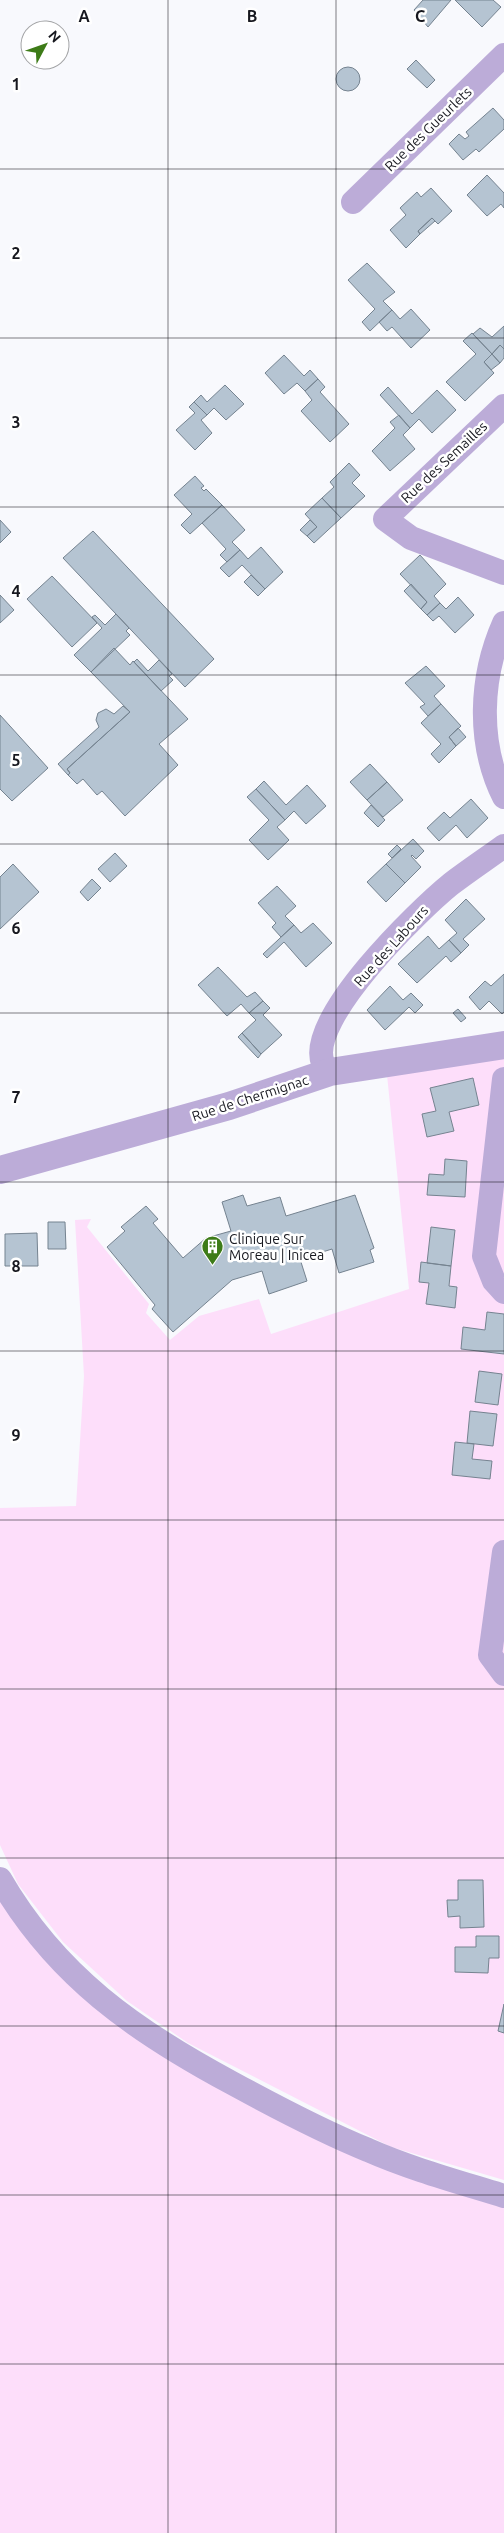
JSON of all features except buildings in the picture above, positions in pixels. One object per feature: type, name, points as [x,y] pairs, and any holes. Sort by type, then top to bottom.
[{"type":"street","name":"Rue des Gueurlets","points":[[353,202],[504,55]]},
{"type":"street","name":"Rue des Semailles","points":[[504,406],[385,519],[411,538],[504,573]]},
{"type":"street","points":[[504,623],[492,654],[486,686],[484,717],[489,749],[498,785],[504,797]]},
{"type":"street","name":"Rue des Labours","points":[[330,1072],[323,1063],[324,1040],[347,995],[364,971],[430,902],[504,846]]},
{"type":"street","name":"Rue de Chermignac","points":[[0,1170],[230,1106],[330,1072],[504,1045]]},
{"type":"street","points":[[504,1079],[484,1256],[494,1281],[504,1292]]},
{"type":"street","points":[[504,1552],[490,1656],[504,1674]]},
{"type":"street","points":[[0,1878],[26,1921],[54,1955],[98,1998],[152,2038],[297,2118],[369,2151],[504,2196]]},
{"type":"shaded area","points":[[504,1057],[504,2180],[391,2147],[188,2043],[127,2001],[63,1942],[18,1884],[0,1845],[0,1508],[76,1506],[84,1376],[75,1220],[91,1219],[87,1227],[149,1304],[146,1313],[170,1340],[199,1316],[259,1299],[271,1334],[409,1289],[387,1075]]},
{"type":"shaded area","points":[[0,1890],[176,2059],[504,2204],[504,2533],[0,2533]]},
{"type":"place","name":"Clinique Sur Moreau | Inicea","points":[[213,1266]]}]
